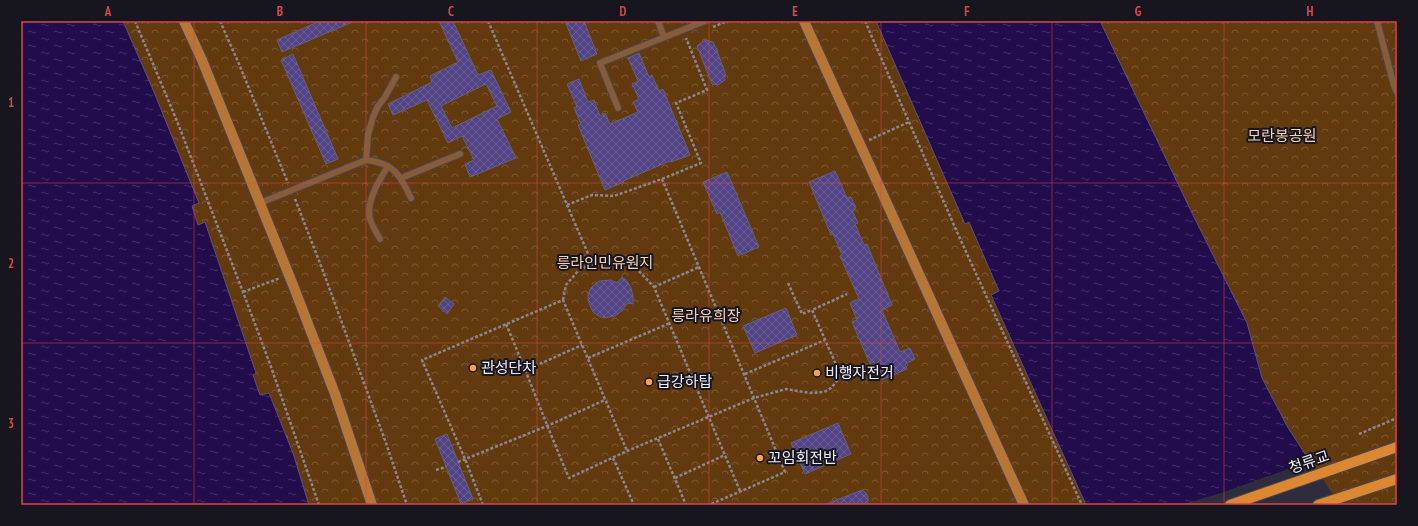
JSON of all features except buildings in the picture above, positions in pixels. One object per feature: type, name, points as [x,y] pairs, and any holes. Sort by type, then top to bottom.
[{"type":"main road","name":"청류교","points":[[1230,505],[1397,448]]},
{"type":"main road","points":[[1318,505],[1397,479]]},
{"type":"street","points":[[184,21],[202,60],[260,203],[335,394],[372,505]]},
{"type":"street","points":[[804,21],[1024,505]]},
{"type":"lane","points":[[658,21],[664,37]]},
{"type":"lane","points":[[618,108],[600,63],[705,21]]},
{"type":"lane","points":[[1377,21],[1394,86],[1397,92]]},
{"type":"lane","points":[[366,160],[368,135],[373,117],[396,77]]},
{"type":"lane","points":[[401,178],[460,154]]},
{"type":"lane","points":[[260,203],[366,160],[377,161],[396,171],[411,198]]},
{"type":"lane","points":[[380,239],[371,221],[369,212],[371,201],[378,184],[388,166]]},
{"type":"path","points":[[135,21],[177,121],[243,292],[270,364],[319,505]]},
{"type":"path","points":[[220,21],[291,190],[323,271],[384,435],[406,505]]},
{"type":"path","points":[[488,21],[592,263]]},
{"type":"path","points":[[706,29],[727,21]]},
{"type":"path","points":[[865,21],[957,232],[1082,505]]},
{"type":"path","points":[[567,205],[592,195],[614,196],[701,163],[676,103],[707,90],[686,38],[693,35]]},
{"type":"path","points":[[873,138],[909,122]]},
{"type":"path","points":[[662,179],[785,472],[709,505]]},
{"type":"path","points":[[627,451],[563,300],[566,285],[578,271],[592,263],[614,260],[635,267],[654,287],[740,491]]},
{"type":"path","points":[[654,287],[699,267]]},
{"type":"path","points":[[243,292],[270,282]]},
{"type":"path","points":[[788,283],[802,314],[847,294]]},
{"type":"path","points":[[483,505],[465,459],[422,360],[563,300]]},
{"type":"path","points":[[506,324],[569,478],[627,451],[754,398],[786,389],[810,393],[824,392],[831,388],[837,381],[838,370],[812,310]]},
{"type":"path","points":[[588,358],[670,323]]},
{"type":"path","points":[[745,374],[825,340]]},
{"type":"path","points":[[526,370],[582,344]]},
{"type":"path","points":[[458,462],[547,426],[605,400]]},
{"type":"path","points":[[1359,434],[1397,418]]},
{"type":"path","points":[[658,439],[686,505]]},
{"type":"path","points":[[674,478],[725,455]]},
{"type":"path","points":[[614,458],[634,505]]},
{"type":"path","points":[[436,470],[446,467]]},
{"type":"green space","name":"릉라인민유원지","points":[[123,21],[876,21],[965,223],[969,222],[999,292],[991,296],[1086,505],[309,505],[293,453],[269,393],[260,395],[253,375],[256,373],[205,223],[198,225],[192,206],[198,203],[154,92]]},
{"type":"green space","name":"모란봉공원","points":[[1100,21],[1397,21],[1397,505],[1338,505],[1287,426],[1262,378],[1247,323],[1192,213]]},
{"type":"water","points":[[21,21],[123,21],[154,92],[199,203],[192,206],[198,225],[205,222],[256,373],[253,375],[260,395],[269,393],[293,453],[309,505],[21,505]]},
{"type":"water","points":[[876,21],[1100,21],[1192,213],[1247,323],[1262,378],[1287,426],[1338,505],[1086,505],[991,295],[999,291],[969,222],[965,224]]},
{"type":"pier","points":[[1311,461],[1340,505],[1180,505],[1221,493]]},
{"type":"place","name":"관성단차","points":[[473,368]]},
{"type":"place","name":"비행자전거","points":[[817,373]]},
{"type":"place","name":"급강하탑","points":[[649,382]]},
{"type":"place","name":"꼬임회전반","points":[[760,458]]},
{"type":"park label","name":"릉라유희장","points":[[706,316]]}]
